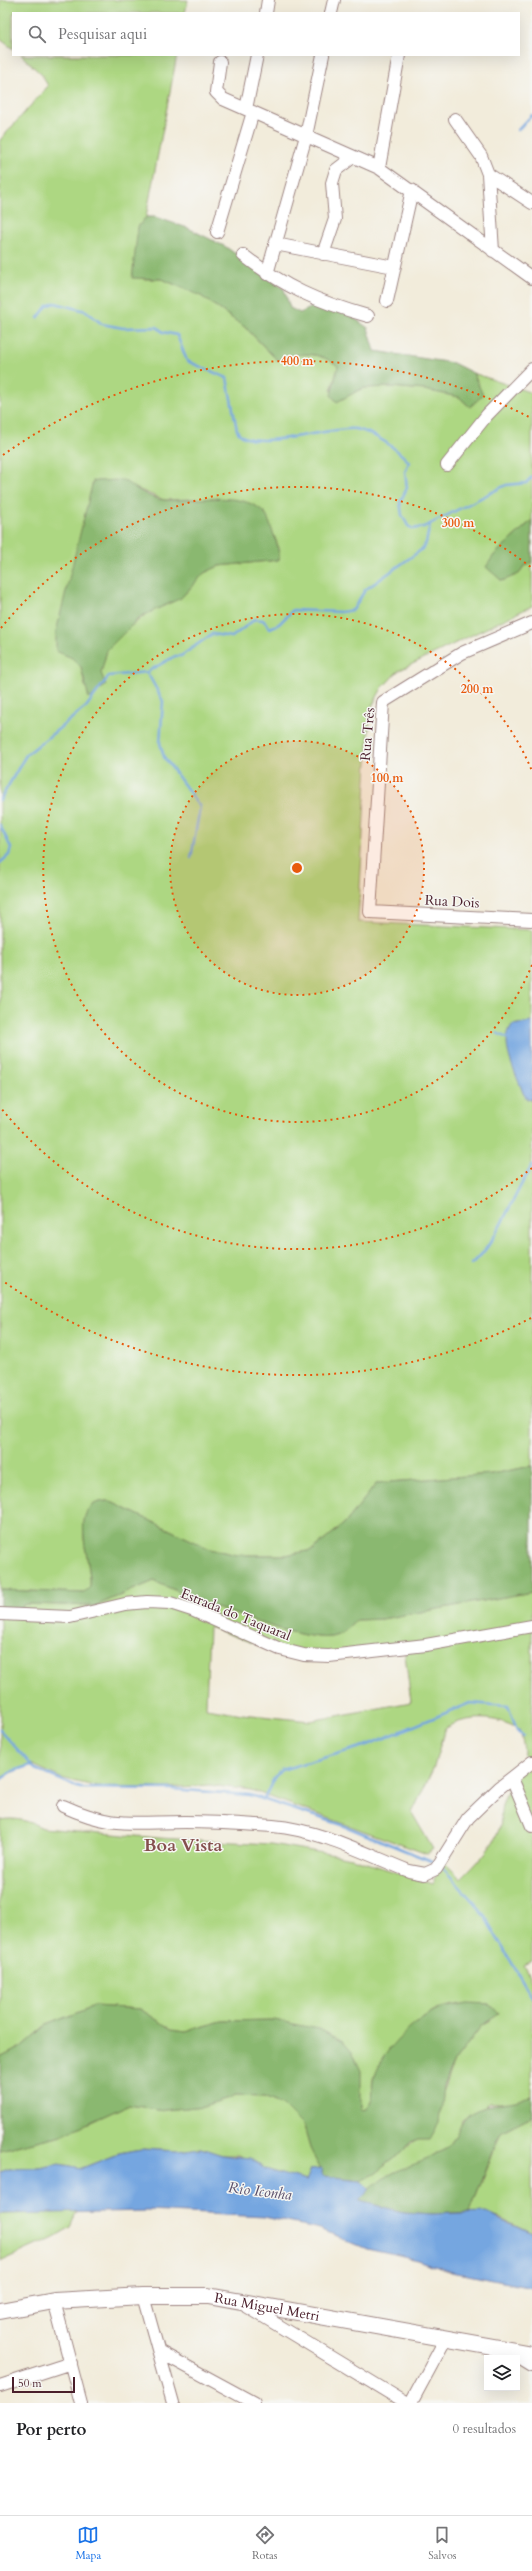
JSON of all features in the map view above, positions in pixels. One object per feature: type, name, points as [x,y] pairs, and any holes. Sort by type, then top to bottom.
[{"type":"main road","name":"Rua Miguel Metri","points":[[0,2311],[54,2301],[188,2295],[234,2299],[444,2340],[532,2354]]},
{"type":"street","points":[[266,12],[268,0]]},
{"type":"street","points":[[332,12],[334,0]]},
{"type":"street","points":[[217,232],[249,110],[257,56]]},
{"type":"street","points":[[267,274],[306,136],[323,56]]},
{"type":"street","points":[[379,168],[399,56]]},
{"type":"street","points":[[220,62],[216,85],[218,96],[379,168],[412,190],[493,251],[532,278]]},
{"type":"street","points":[[456,119],[481,156],[488,174],[493,251]]},
{"type":"street","points":[[322,254],[335,219],[332,183],[336,170],[353,157]]},
{"type":"street","points":[[488,174],[532,203]]},
{"type":"street","points":[[387,301],[412,190]]},
{"type":"street","points":[[275,244],[394,267]]},
{"type":"street","points":[[243,255],[267,274],[322,303],[368,316]]},
{"type":"street","points":[[447,466],[487,415],[532,368]]},
{"type":"street","name":"Rua Três","points":[[370,912],[383,702],[462,653],[532,623]]},
{"type":"street","name":"Rua Dois","points":[[370,912],[532,920]]},
{"type":"street","name":"Estrada do Taquaral","points":[[0,1614],[70,1617],[125,1604],[146,1602],[170,1603],[192,1610],[280,1649],[304,1655],[329,1656],[426,1645],[532,1626]]},
{"type":"street","points":[[63,1806],[101,1821],[119,1824],[183,1822],[275,1826],[305,1832],[409,1871],[425,1874],[436,1869],[468,1818],[532,1762]]},
{"type":"street","points":[[512,1778],[532,1826]]},
{"type":"street","points":[[143,2296],[160,2352],[173,2403]]},
{"type":"street","points":[[234,2299],[406,2403]]},
{"type":"street","points":[[54,2301],[81,2403]]},
{"type":"street","points":[[411,2403],[444,2340]]},
{"type":"street","points":[[508,2351],[532,2366]]},
{"type":"street","points":[[160,2352],[254,2403]]},
{"type":"street","points":[[0,2386],[71,2364]]},
{"type":"green space","points":[[0,0],[188,0],[185,12],[12,12],[12,48],[0,39]]},
{"type":"green space","points":[[22,56],[177,56],[146,217],[138,227],[143,279],[162,279],[201,296],[246,328],[277,360],[294,355],[309,354],[324,358],[339,366],[331,390],[337,401],[363,388],[391,387],[425,390],[459,397],[470,407],[479,384],[473,373],[532,393],[532,520],[494,555],[519,574],[523,567],[532,561],[532,606],[398,671],[382,688],[370,710],[358,922],[532,930],[532,1022],[512,1025],[527,1099],[532,1100],[532,1466],[492,1474],[377,1483],[347,1521],[313,1550],[286,1555],[237,1555],[210,1549],[109,1501],[95,1504],[87,1512],[84,1522],[85,1549],[90,1576],[90,1587],[84,1593],[0,1590],[0,140],[48,86],[42,75]],"holes":[[[135,488],[164,500],[216,498],[264,512],[279,548],[279,560],[219,566],[204,573],[181,598],[153,609],[122,633],[107,650],[101,673],[85,686],[81,667],[72,658]]]},
{"type":"green space","points":[[146,217],[155,217],[188,228],[226,247],[284,289],[290,308],[300,313],[319,304],[346,312],[368,328],[375,351],[453,363],[473,373],[483,395],[470,407],[459,397],[425,390],[391,387],[363,388],[337,402],[331,395],[338,366],[331,361],[309,354],[294,355],[277,360],[246,328],[201,296],[162,279],[132,278],[138,227]]},
{"type":"green space","points":[[123,480],[148,495],[158,499],[175,500],[215,498],[241,501],[253,505],[263,511],[267,517],[277,545],[279,560],[219,566],[204,573],[181,598],[140,617],[107,650],[101,673],[106,685],[89,699],[81,667],[72,658],[56,651],[56,632],[93,481]]},
{"type":"green space","points":[[532,520],[532,561],[523,567],[519,574],[502,581],[486,567],[494,555]]},
{"type":"green space","points":[[532,1466],[532,1592],[382,1619],[356,1620],[345,1631],[339,1635],[331,1637],[315,1637],[269,1626],[216,1607],[154,1581],[95,1606],[27,1604],[23,1605],[18,1612],[0,1613],[0,1590],[84,1593],[90,1587],[90,1576],[85,1549],[84,1521],[87,1510],[95,1503],[109,1501],[210,1549],[237,1555],[286,1555],[313,1550],[347,1521],[377,1483],[492,1474]]},
{"type":"green space","points":[[154,1581],[216,1607],[269,1626],[315,1637],[331,1637],[339,1635],[345,1631],[356,1620],[382,1619],[532,1592],[532,1961],[523,1965],[532,1982],[532,2095],[517,2102],[489,2103],[462,2119],[460,2130],[448,2147],[424,2162],[394,2172],[370,2189],[361,2180],[383,2167],[418,2139],[441,2095],[454,2062],[481,2026],[490,2021],[490,2004],[479,2003],[445,2007],[435,2011],[414,2026],[394,2045],[379,2066],[374,2076],[372,2085],[372,2100],[370,2105],[366,2110],[361,2111],[361,2103],[294,2025],[274,2020],[222,2021],[186,2031],[171,2029],[140,2009],[94,2006],[46,2025],[21,2047],[0,2058],[0,1820],[22,1820],[43,1828],[159,1838],[271,1844],[352,1858],[432,1884],[444,1862],[461,1879],[489,1849],[500,1827],[504,1800],[523,1760],[523,1741],[519,1729],[510,1725],[492,1720],[472,1719],[445,1728],[434,1767],[412,1813],[433,1849],[427,1854],[251,1790],[210,1785],[166,1788],[98,1787],[61,1778],[31,1764],[0,1778],[0,1613],[18,1612],[23,1605],[27,1604],[95,1606]],"holes":[[[209,1627],[305,1662],[404,1647],[411,1702],[310,1721],[242,1714],[206,1708]]]},
{"type":"green space","points":[[466,2003],[490,2004],[499,2014],[481,2026],[454,2062],[443,2086],[439,2123],[430,2139],[418,2139],[410,2142],[403,2152],[374,2174],[361,2180],[323,2176],[310,2148],[304,2127],[282,2105],[264,2097],[235,2096],[203,2106],[166,2110],[128,2105],[62,2135],[0,2150],[0,2058],[21,2047],[46,2025],[94,2006],[140,2009],[171,2029],[186,2031],[222,2021],[274,2020],[319,2029],[343,2041],[352,2051],[361,2071],[361,2111],[366,2110],[371,2101],[374,2076],[378,2067],[399,2038],[418,2022],[436,2011]]},
{"type":"green space","points":[[532,2095],[532,2116],[500,2132],[470,2212],[432,2214],[403,2212],[359,2201],[362,2196],[390,2174],[427,2159],[446,2148],[454,2139],[463,2120],[471,2112],[486,2106],[517,2101]]},
{"type":"green space","points":[[235,2096],[264,2097],[282,2105],[304,2127],[310,2148],[321,2168],[311,2169],[306,2181],[265,2169],[238,2155],[222,2155],[201,2148],[177,2151],[141,2149],[120,2153],[82,2168],[59,2164],[40,2168],[9,2169],[0,2172],[0,2150],[62,2135],[128,2105],[166,2110],[203,2106]]},
{"type":"green space","points":[[532,2116],[532,2233],[500,2217],[470,2212],[501,2132]]},
{"type":"green space","points":[[78,2212],[71,2227],[54,2237],[0,2262],[0,2214]]},
{"type":"water","points":[[532,1022],[532,1100],[527,1099],[523,1093],[510,1059],[507,1041],[508,1032],[512,1025]]},
{"type":"water","name":"Rio Iconha","points":[[201,2148],[222,2155],[250,2158],[265,2169],[306,2181],[311,2169],[321,2168],[323,2176],[361,2180],[370,2189],[359,2201],[403,2212],[432,2214],[486,2212],[532,2233],[532,2288],[452,2272],[417,2260],[367,2249],[320,2229],[264,2217],[149,2211],[0,2214],[0,2172],[9,2169],[40,2168],[59,2164],[82,2168],[120,2153],[141,2149],[177,2151]]},
{"type":"waterway","points":[[518,130],[532,115]]},
{"type":"waterway","points":[[38,318],[47,306],[55,303],[86,311],[102,324],[123,328],[157,327],[163,332],[177,335],[187,361],[227,378],[237,430],[244,437],[257,440],[273,440],[345,429],[356,429],[378,438],[392,446],[409,462],[405,472],[407,488],[400,502],[402,515],[408,526],[413,529],[424,527],[506,485],[526,483],[532,477]]},
{"type":"waterway","points":[[0,800],[26,755],[86,707],[109,676],[147,672],[175,656],[181,656],[212,634],[232,637],[255,619],[263,620],[270,628],[279,624],[293,610],[341,612],[353,610],[365,590],[421,550],[426,543],[430,524]]},
{"type":"waterway","points":[[147,672],[163,701],[160,743],[164,757],[200,807],[191,858]]},
{"type":"waterway","points":[[0,825],[11,848],[9,855],[0,863]]},
{"type":"waterway","points":[[497,1033],[509,1039]]},
{"type":"waterway","points":[[471,1264],[480,1256],[496,1233],[532,1166]]},
{"type":"waterway","points":[[264,1799],[274,1778],[281,1770],[365,1746],[470,1703],[508,1706],[517,1730],[523,1736]]},
{"type":"waterway","points":[[0,1730],[35,1769],[80,1788],[171,1789],[250,1795],[342,1825],[436,1863]]},
{"type":"waterway","points":[[0,1780],[13,1771],[31,1765]]},
{"type":"waterway","points":[[442,1867],[480,1909],[532,1997]]},
{"type":"district","name":"Boa Vista","points":[[183,1845]]}]
